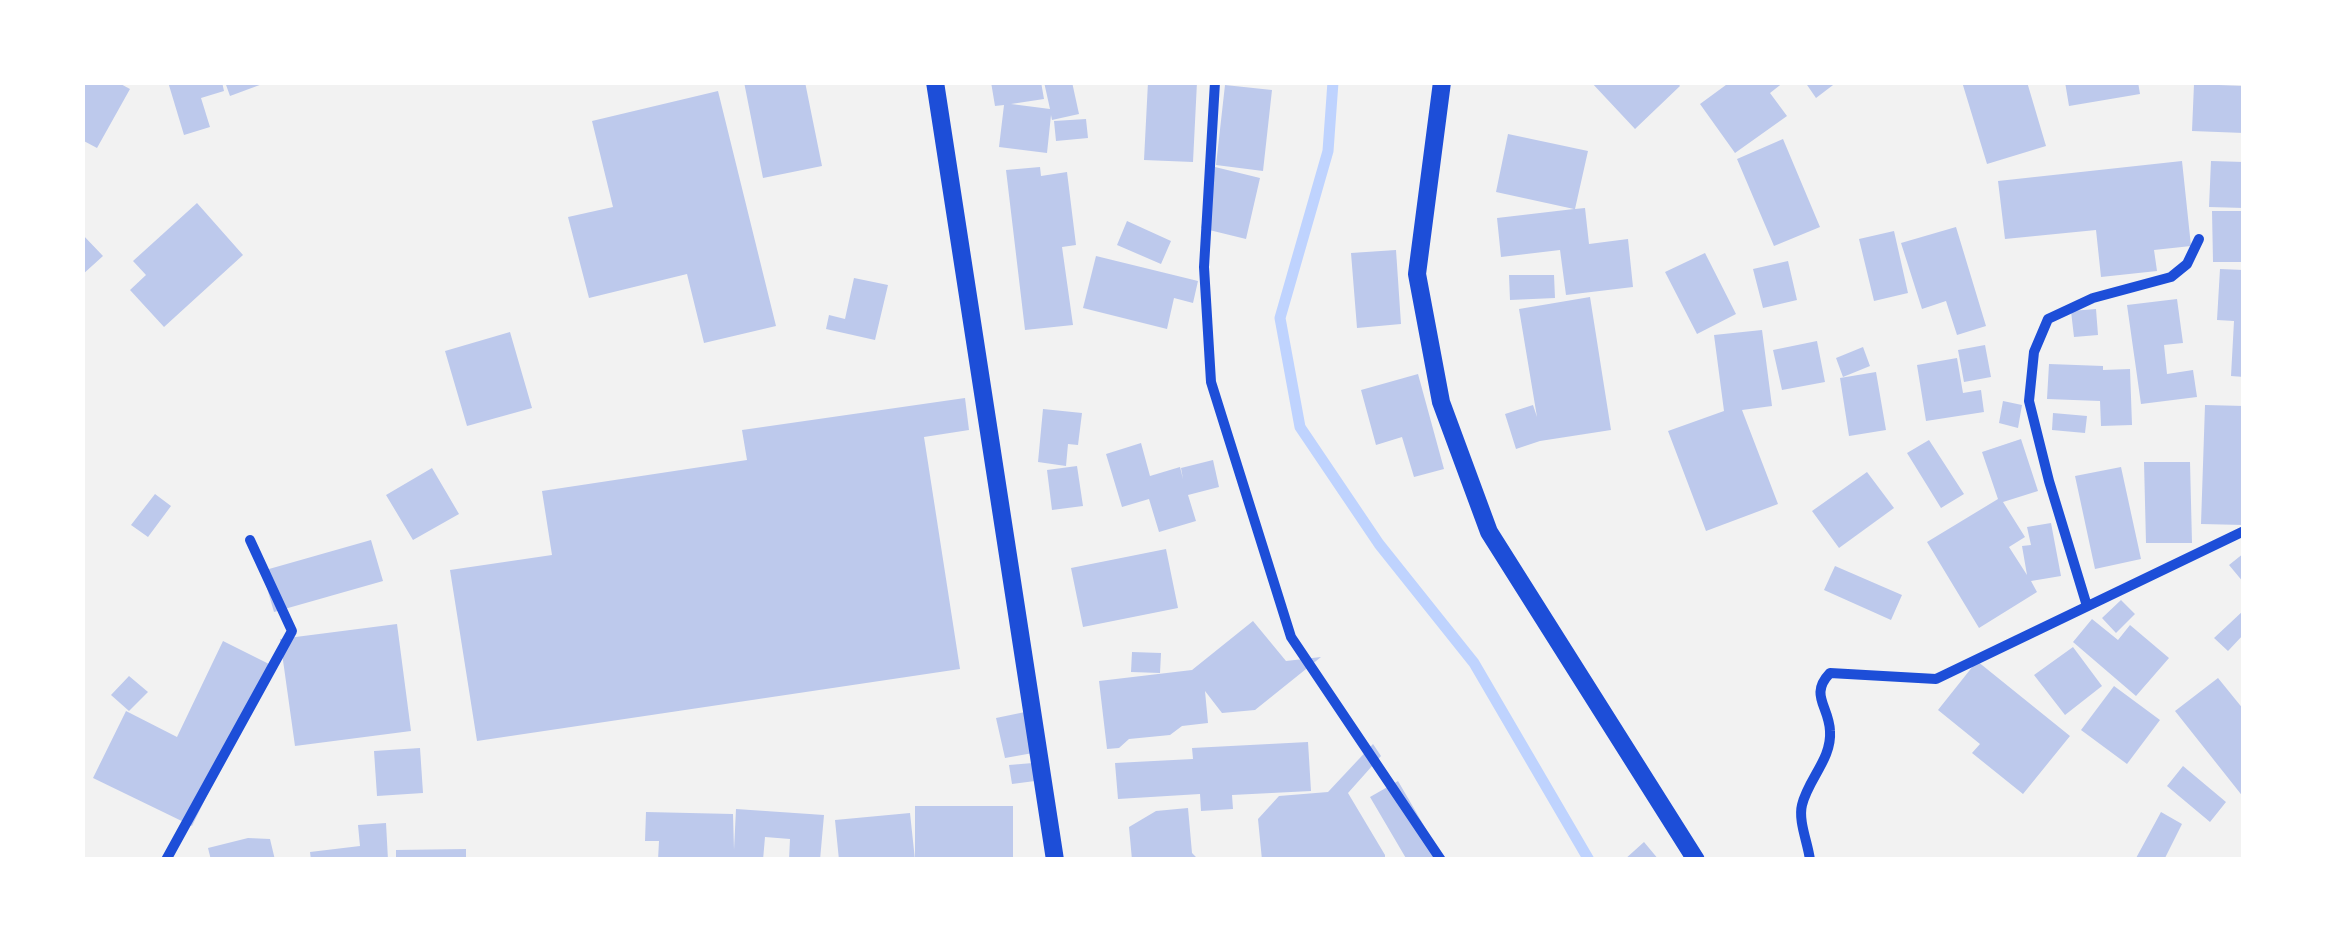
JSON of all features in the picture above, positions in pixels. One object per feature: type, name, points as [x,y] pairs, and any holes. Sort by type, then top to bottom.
[{"type":"street","points":[[935,82],[1054,860]]},
{"type":"street","points":[[1215,82],[1204,267],[1211,382],[1291,637],[1441,860]]},
{"type":"street","points":[[1442,82],[1417,274],[1441,402],[1489,532],[1696,860]]},
{"type":"street","points":[[2087,606],[2029,402],[2034,352],[2048,319],[2093,298],[2172,277],[2187,264],[2199,239]]},
{"type":"street","points":[[1810,860],[1800,810],[1824,762],[1831,733],[1819,693],[1820,682],[1830,672],[1936,679],[2244,531]]},
{"type":"street","points":[[166,860],[292,630],[250,540]]},
{"type":"building","points":[[82,82],[117,82],[130,89],[97,148],[82,140]]},
{"type":"building","points":[[168,82],[222,82],[224,91],[201,98],[210,127],[184,135]]},
{"type":"building","points":[[225,82],[265,82],[265,83],[230,96]]},
{"type":"building","points":[[744,82],[805,82],[822,166],[763,178]]},
{"type":"building","points":[[991,82],[1041,82],[1044,99],[1011,104],[1050,109],[1044,82],[1072,82],[1079,114],[1052,120],[1051,115],[1047,153],[999,147],[1004,105],[995,106]]},
{"type":"building","points":[[1148,82],[1197,82],[1193,162],[1144,160]]},
{"type":"building","points":[[1591,82],[1677,82],[1680,86],[1635,129]]},
{"type":"building","points":[[1730,82],[1784,82],[1770,93],[1787,116],[1735,153],[1700,104]]},
{"type":"building","points":[[1805,82],[1837,82],[1816,98]]},
{"type":"building","points":[[1962,82],[2027,82],[2046,146],[1987,164]]},
{"type":"building","points":[[2065,82],[2138,82],[2140,94],[2069,106]]},
{"type":"building","points":[[2194,84],[2244,86],[2244,133],[2192,131]]},
{"type":"building","points":[[1225,85],[1272,90],[1263,171],[1216,165]]},
{"type":"building","points":[[718,91],[776,326],[704,343],[687,274],[589,298],[568,217],[613,207],[592,121]]},
{"type":"building","points":[[1086,119],[1088,138],[1056,141],[1054,121]]},
{"type":"building","points":[[1508,134],[1588,151],[1575,209],[1585,208],[1589,244],[1628,239],[1633,287],[1566,295],[1560,250],[1501,257],[1497,218],[1574,209],[1496,192]]},
{"type":"building","points":[[1783,139],[1820,227],[1774,246],[1737,159]]},
{"type":"building","points":[[2182,161],[2191,246],[2154,250],[2157,271],[2101,277],[2096,230],[2005,239],[1998,181]]},
{"type":"building","points":[[2211,161],[2244,162],[2244,208],[2209,207]]},
{"type":"building","points":[[1040,167],[1041,176],[1067,172],[1076,245],[1062,247],[1073,325],[1025,330],[1006,170]]},
{"type":"building","points":[[1215,167],[1260,178],[1246,239],[1201,228]]},
{"type":"building","points":[[197,203],[243,255],[164,327],[130,290],[146,275],[133,261]]},
{"type":"building","points":[[2212,211],[2244,211],[2244,262],[2213,262]]},
{"type":"building","points":[[1127,221],[1171,241],[1161,264],[1117,245]]},
{"type":"building","points":[[1956,227],[1986,326],[1957,335],[1946,301],[1922,309],[1901,243]]},
{"type":"building","points":[[1894,231],[1908,293],[1874,301],[1859,239]]},
{"type":"building","points":[[82,234],[103,256],[82,275]]},
{"type":"building","points":[[1396,250],[1401,324],[1357,328],[1351,253]]},
{"type":"building","points":[[1705,253],[1736,314],[1697,334],[1665,272]]},
{"type":"building","points":[[1096,256],[1198,281],[1193,303],[1174,298],[1167,329],[1083,308]]},
{"type":"building","points":[[1788,261],[1797,300],[1763,308],[1753,269]]},
{"type":"building","points":[[2220,269],[2244,270],[2244,377],[2231,376],[2234,321],[2217,320]]},
{"type":"building","points":[[1509,275],[1554,275],[1555,298],[1510,300]]},
{"type":"building","points":[[854,278],[888,285],[875,340],[826,329],[829,315],[845,319]]},
{"type":"building","points":[[1590,297],[1611,430],[1540,441],[1516,449],[1505,414],[1533,405],[1537,417],[1519,309]]},
{"type":"building","points":[[2177,299],[2183,343],[2164,345],[2167,374],[2193,370],[2197,397],[2141,404],[2127,305]]},
{"type":"building","points":[[2096,309],[2098,335],[2074,337],[2071,311]]},
{"type":"building","points":[[1762,330],[1772,406],[1742,410],[1778,504],[1706,531],[1668,431],[1724,411],[1714,335]]},
{"type":"building","points":[[510,332],[532,408],[467,426],[445,351]]},
{"type":"building","points":[[1817,341],[1825,382],[1782,390],[1773,350]]},
{"type":"building","points":[[1985,345],[1991,377],[1964,382],[1958,350]]},
{"type":"building","points":[[1863,347],[1870,366],[1843,377],[1836,358]]},
{"type":"building","points":[[1957,358],[1963,393],[1981,390],[1984,412],[1926,421],[1917,365]]},
{"type":"building","points":[[2049,364],[2130,369],[2132,425],[2101,426],[2100,401],[2047,399]]},
{"type":"building","points":[[1876,372],[1886,430],[1849,436],[1840,378]]},
{"type":"building","points":[[1418,374],[1444,469],[1414,477],[1402,437],[1376,445],[1361,390]]},
{"type":"building","points":[[965,398],[969,430],[924,437],[960,669],[477,741],[450,570],[552,555],[542,491],[747,460],[742,430]]},
{"type":"building","points":[[2003,401],[2022,405],[2018,428],[1999,423]]},
{"type":"building","points":[[2205,405],[2244,406],[2244,525],[2201,524]]},
{"type":"building","points":[[1043,409],[1082,413],[1078,445],[1068,444],[1066,466],[1038,462]]},
{"type":"building","points":[[2053,413],[2087,416],[2085,433],[2052,430]]},
{"type":"building","points":[[2021,439],[2038,491],[2003,502],[2025,537],[2009,547],[2027,575],[2022,546],[2031,545],[2027,527],[2051,523],[2061,576],[2031,581],[2037,592],[1979,628],[1927,542],[1998,499],[1982,452]]},
{"type":"building","points":[[1929,440],[1964,494],[1941,508],[1907,453]]},
{"type":"building","points":[[1141,443],[1150,476],[1180,467],[1183,479],[1181,468],[1213,460],[1219,487],[1188,495],[1196,521],[1159,532],[1149,499],[1122,507],[1106,454]]},
{"type":"building","points":[[2144,462],[2190,462],[2192,543],[2146,543]]},
{"type":"building","points":[[1077,466],[1083,506],[1052,510],[1047,470]]},
{"type":"building","points":[[2121,467],[2141,559],[2095,569],[2075,476]]},
{"type":"building","points":[[432,468],[459,514],[413,540],[386,495]]},
{"type":"building","points":[[1867,472],[1894,508],[1839,548],[1812,511]]},
{"type":"building","points":[[155,494],[171,506],[148,537],[131,525]]},
{"type":"building","points":[[371,540],[383,581],[274,612],[262,571]]},
{"type":"building","points":[[1166,549],[1178,608],[1083,627],[1071,568]]},
{"type":"building","points":[[2244,553],[2244,583],[2229,565]]},
{"type":"building","points":[[1835,566],[1902,595],[1891,620],[1824,590]]},
{"type":"building","points":[[2121,600],[2135,614],[2116,633],[2102,618]]},
{"type":"building","points":[[2244,610],[2244,634],[2228,651],[2214,638]]},
{"type":"building","points":[[2092,619],[2118,640],[2130,625],[2169,658],[2136,696],[2073,642]]},
{"type":"building","points":[[1253,621],[1286,661],[1321,657],[1255,710],[1222,713],[1205,691],[1208,723],[1182,726],[1170,735],[1129,739],[1119,748],[1107,749],[1099,681],[1192,670]]},
{"type":"building","points":[[397,624],[411,731],[295,746],[280,639]]},
{"type":"building","points":[[223,641],[271,665],[192,826],[93,778],[126,711],[177,737]]},
{"type":"building","points":[[2073,647],[2102,686],[2065,715],[2034,675]]},
{"type":"building","points":[[1132,652],[1161,653],[1160,673],[1131,672]]},
{"type":"building","points":[[1977,661],[2070,736],[2023,794],[1972,753],[1980,744],[1938,710]]},
{"type":"building","points":[[129,676],[148,692],[129,711],[111,695]]},
{"type":"building","points":[[2218,678],[2244,710],[2244,798],[2175,711]]},
{"type":"building","points":[[2114,686],[2160,720],[2127,764],[2081,730]]},
{"type":"building","points":[[1025,712],[1033,753],[1005,758],[996,718]]},
{"type":"building","points":[[1308,742],[1311,791],[1232,795],[1233,809],[1201,811],[1200,794],[1118,799],[1115,763],[1193,759],[1192,748]]},
{"type":"building","points":[[1373,744],[1381,756],[1348,793],[1385,860],[1262,860],[1258,819],[1279,796],[1328,792]]},
{"type":"building","points":[[420,748],[423,793],[377,796],[374,751]]},
{"type":"building","points":[[1033,763],[1035,781],[1012,784],[1009,765]]},
{"type":"building","points":[[2183,766],[2226,802],[2210,822],[2167,786]]},
{"type":"building","points":[[1398,781],[1444,860],[1407,860],[1370,797]]},
{"type":"building","points":[[915,806],[1013,806],[1013,860],[915,859]]},
{"type":"building","points":[[1188,808],[1192,853],[1199,860],[1132,860],[1129,827],[1156,811]]},
{"type":"building","points":[[736,809],[824,815],[820,860],[789,860],[790,839],[765,837],[763,860],[658,860],[659,841],[645,841],[646,812],[733,814],[734,850]]},
{"type":"building","points":[[2161,812],[2182,824],[2164,860],[2135,860]]},
{"type":"building","points":[[910,813],[915,860],[839,860],[835,820]]},
{"type":"building","points":[[386,823],[388,860],[311,860],[310,852],[360,846],[358,825]]},
{"type":"building","points":[[248,838],[270,839],[275,860],[211,860],[208,848]]},
{"type":"building","points":[[1644,842],[1659,860],[1624,860]]},
{"type":"building","points":[[466,849],[466,860],[396,860],[396,850]]},
{"type":"waterway","points":[[1333,82],[1328,151],[1280,318],[1300,427],[1379,544],[1474,663],[1589,860]]}]
